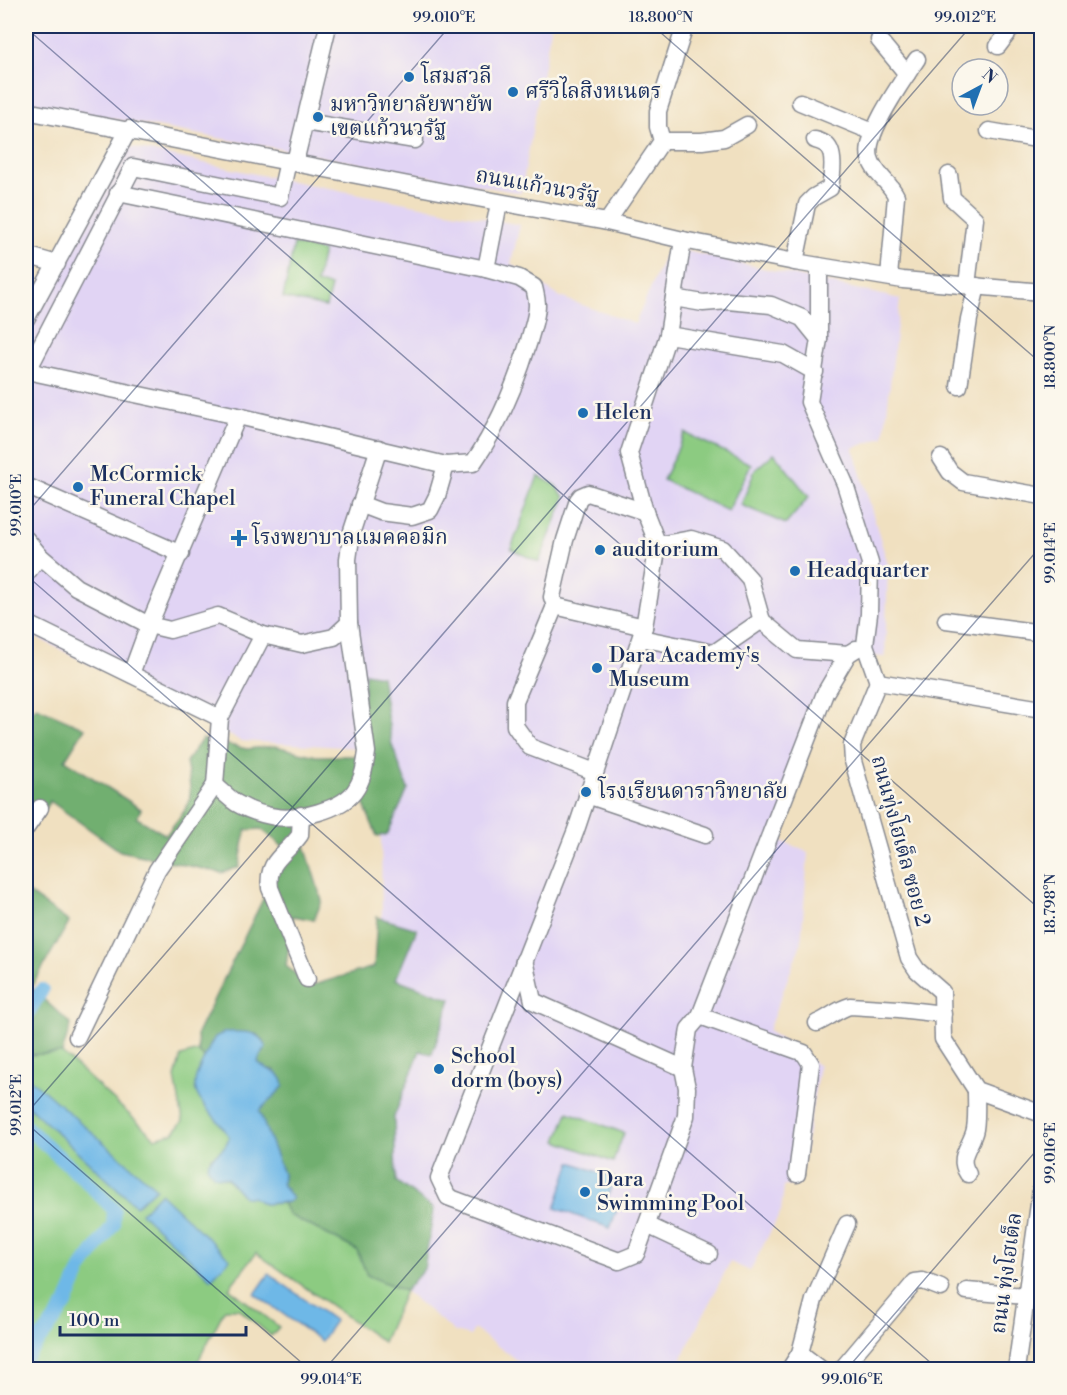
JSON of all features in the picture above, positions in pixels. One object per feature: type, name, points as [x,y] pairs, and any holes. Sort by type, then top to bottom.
[{"type":"street","points":[[118,194],[486,269],[519,278],[534,286],[538,302],[536,316],[521,367],[499,420],[473,464],[446,465],[238,416],[26,372],[118,194],[133,166],[280,197],[305,122],[328,26]]},
{"type":"street","points":[[662,141],[658,128],[657,111],[685,26]]},
{"type":"street","points":[[998,46],[1013,26]]},
{"type":"street","points":[[879,40],[907,74]]},
{"type":"street","points":[[889,277],[896,196],[869,158],[873,132],[917,59]]},
{"type":"street","points":[[800,102],[873,132]]},
{"type":"street","name":"ถนนแก้วนวรัฐ","points":[[26,111],[607,222],[795,262],[889,277],[1041,292]]},
{"type":"street","points":[[305,122],[415,140]]},
{"type":"street","points":[[662,141],[702,141],[724,138],[747,125]]},
{"type":"street","points":[[26,320],[129,129]]},
{"type":"street","points":[[989,131],[1041,140]]},
{"type":"street","points":[[795,262],[807,204],[830,188],[832,180],[831,151],[825,144],[815,140]]},
{"type":"street","points":[[607,222],[662,141]]},
{"type":"street","points":[[949,175],[951,198],[975,219],[969,319],[959,386]]},
{"type":"street","points":[[255,221],[260,193]]},
{"type":"street","points":[[486,269],[499,203]]},
{"type":"street","points":[[683,240],[668,335],[628,453],[645,512],[658,545],[642,632],[587,795],[439,1178],[448,1197],[619,1261],[636,1254],[686,1116],[687,1088],[683,1068],[689,1029],[700,1016],[825,693],[848,654],[865,645]]},
{"type":"street","points":[[26,255],[57,264]]},
{"type":"street","points":[[819,266],[819,339],[809,402],[845,484],[870,563],[869,614],[865,645],[878,682],[1041,709]]},
{"type":"street","points":[[674,298],[704,303],[728,301],[771,305],[802,318],[819,339]]},
{"type":"street","points":[[668,335],[783,354],[814,372]]},
{"type":"street","points":[[131,674],[149,625],[238,416]]},
{"type":"street","points":[[215,785],[236,803],[255,812],[278,817],[315,813],[340,804],[354,792],[364,773],[367,752],[349,623],[348,559],[352,531],[379,448]]},
{"type":"street","points":[[942,458],[950,472],[963,482],[1041,496]]},
{"type":"street","points":[[360,504],[381,512],[412,516],[430,510],[437,496],[446,465]]},
{"type":"street","points":[[26,486],[181,554]]},
{"type":"street","points":[[595,772],[530,747],[515,726],[515,701],[555,606],[552,597],[565,540],[578,500],[581,496],[588,494],[645,512]]},
{"type":"street","points":[[26,539],[40,556],[76,587],[149,625],[170,630],[218,616],[263,635],[302,644],[334,637],[349,623]]},
{"type":"street","points":[[658,545],[692,539],[723,549],[750,579],[762,620],[797,650],[848,654]]},
{"type":"street","points":[[26,574],[40,556]]},
{"type":"street","points":[[555,606],[714,653],[762,620]]},
{"type":"street","points":[[946,620],[1041,633]]},
{"type":"street","points":[[26,622],[220,718]]},
{"type":"street","points":[[77,1037],[157,870],[215,785],[220,718],[263,635]]},
{"type":"street","name":"ถนนทุ่งโฮเต็ล ซอย 2","points":[[878,682],[852,745],[853,761],[909,958],[917,970],[942,992],[943,1039],[976,1090]]},
{"type":"street","points":[[587,795],[705,835]]},
{"type":"street","points":[[26,828],[40,808]]},
{"type":"street","points":[[301,815],[300,836],[270,868],[268,880],[307,979]]},
{"type":"street","points":[[524,960],[533,1000],[683,1068]]},
{"type":"street","points":[[817,1023],[850,1006],[899,1008],[943,1014]]},
{"type":"street","points":[[700,1016],[804,1053],[811,1064],[797,1174]]},
{"type":"street","points":[[968,1174],[963,1160],[975,1127],[976,1090],[1041,1114]]},
{"type":"street","name":"ถนน ทุ่งโฮเต็ล","points":[[1016,1370],[1041,1188]]},
{"type":"street","points":[[789,1370],[801,1353],[814,1300],[847,1224]]},
{"type":"street","points":[[647,1225],[709,1254]]},
{"type":"street","points":[[841,1370],[915,1282],[923,1281],[941,1288]]},
{"type":"street","points":[[967,1291],[1026,1296]]},
{"type":"street","points":[[801,1353],[822,1370]]},
{"type":"shaded area","name":"มหาวิทยาลัยพายัพ เขตแก้วนวรัฐ","points":[[26,26],[551,26],[521,193],[26,103]]},
{"type":"shaded area","name":"โรงเรียนดาราวิทยาลัย","points":[[130,147],[255,174],[520,225],[511,264],[560,297],[635,324],[668,247],[900,299],[884,437],[853,448],[888,565],[885,657],[856,655],[832,690],[774,838],[808,852],[801,943],[768,1031],[819,1066],[799,1184],[784,1186],[781,1211],[750,1271],[730,1262],[676,1369],[529,1369],[474,1329],[470,1336],[455,1332],[405,1291],[383,1003],[380,746],[362,748],[241,741],[26,632],[26,336]]},
{"type":"green space","points":[[294,244],[323,251],[316,283],[331,286],[326,307],[283,298]]},
{"type":"green space","points":[[685,433],[751,464],[728,511],[663,480]]},
{"type":"green space","points":[[774,453],[809,497],[786,524],[741,505],[755,470]]},
{"type":"green space","points":[[538,476],[554,484],[565,497],[539,562],[511,549]]},
{"type":"green space","points":[[365,673],[381,676],[392,745],[408,789],[387,835],[377,836],[359,793],[297,820],[322,901],[314,920],[293,916],[286,966],[310,986],[374,967],[377,917],[417,929],[396,979],[451,999],[432,1054],[420,1051],[394,1117],[396,1181],[434,1209],[424,1269],[405,1291],[367,1275],[357,1250],[289,1215],[283,1203],[292,1199],[282,1184],[283,1174],[259,1111],[275,1070],[264,1068],[258,1062],[258,1058],[264,1052],[264,1040],[256,1034],[212,1042],[205,1059],[198,1051],[197,1034],[287,850],[261,829],[246,830],[239,867],[222,873],[120,851],[50,801],[26,836],[26,714],[37,707],[85,728],[65,760],[141,809],[137,818],[166,835],[189,802],[190,787],[186,762],[202,739],[247,749],[275,746],[316,756],[359,756]]},
{"type":"green space","points":[[26,891],[69,922],[31,988],[71,1024],[62,1053],[26,1055]]},
{"type":"green space","points":[[198,1051],[205,1059],[197,1076],[198,1093],[229,1137],[225,1148],[210,1158],[221,1177],[227,1178],[244,1197],[252,1196],[264,1204],[283,1203],[289,1215],[357,1250],[367,1275],[405,1291],[383,1342],[256,1253],[229,1288],[279,1327],[271,1336],[239,1309],[225,1309],[194,1369],[26,1370],[26,1055],[62,1053],[155,1138],[173,1133],[183,1121],[175,1077],[181,1056]]},
{"type":"green space","points":[[568,1112],[624,1133],[613,1162],[557,1141]]},
{"type":"water","points":[[225,1032],[250,1033],[259,1037],[266,1048],[258,1062],[277,1073],[282,1080],[284,1086],[259,1111],[283,1174],[282,1184],[292,1199],[288,1202],[264,1204],[252,1197],[244,1197],[227,1178],[214,1176],[207,1166],[225,1146],[229,1137],[197,1094],[196,1077],[215,1037]]},
{"type":"water","points":[[29,1078],[156,1188],[136,1206],[26,1104],[26,1081]]},
{"type":"water","name":"Dara Swimming Pool","points":[[571,1162],[614,1178],[605,1205],[617,1210],[610,1228],[555,1208]]},
{"type":"water","points":[[160,1193],[230,1259],[211,1279],[141,1213]]},
{"type":"water","points":[[269,1274],[335,1321],[321,1341],[255,1294]]},
{"type":"waterway","points":[[26,1016],[42,990]]},
{"type":"waterway","points":[[26,1127],[83,1178],[114,1210],[113,1225],[81,1269],[66,1304],[26,1356]]},
{"type":"place","name":"โสมสวลี","points":[[409,77]]},
{"type":"place","name":"ศรีวิไลสิงหเนตร","points":[[513,92]]},
{"type":"place","name":"มหาวิทยาลัยพายัพ เขตแก้วนวรัฐ","points":[[318,117]]},
{"type":"place","name":"Helen","points":[[583,413]]},
{"type":"place","name":"McCormick Funeral Chapel","points":[[78,487]]},
{"type":"place","name":"โรงพยาบาลแมคคอมิก","points":[[239,538]]},
{"type":"place","name":"auditorium","points":[[600,550]]},
{"type":"place","name":"Headquarter","points":[[795,571]]},
{"type":"place","name":"Dara Academy's Museum","points":[[597,668]]},
{"type":"place","name":"โรงเรียนดาราวิทยาลัย","points":[[586,792]]},
{"type":"place","name":"School dorm (boys)","points":[[439,1069]]},
{"type":"place","name":"Dara Swimming Pool","points":[[585,1192]]}]
